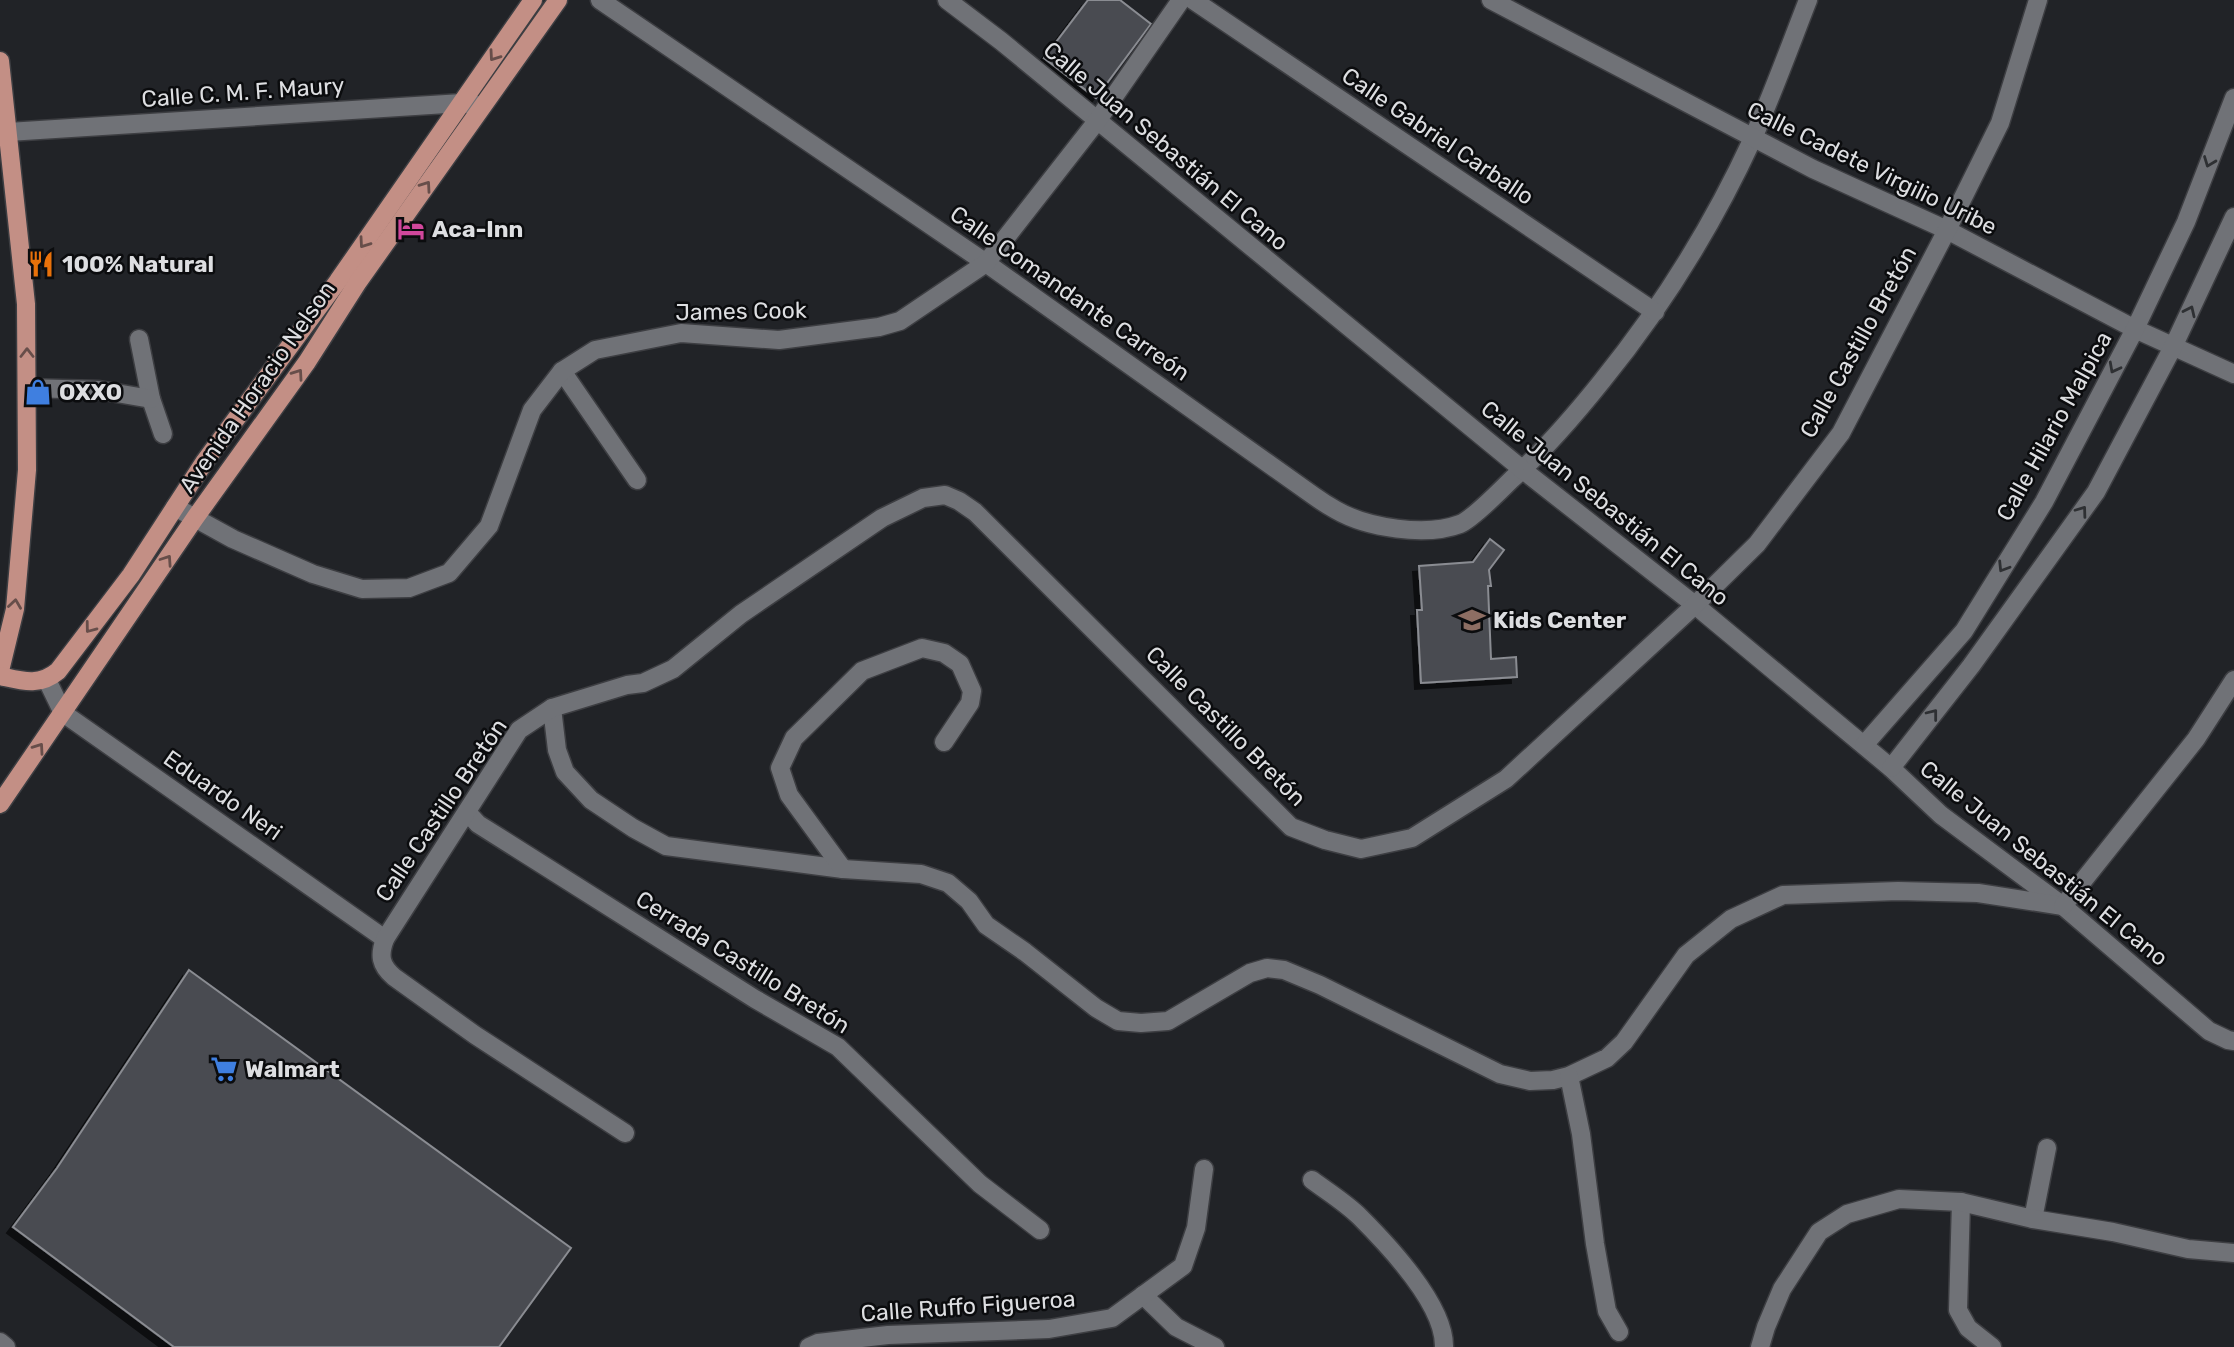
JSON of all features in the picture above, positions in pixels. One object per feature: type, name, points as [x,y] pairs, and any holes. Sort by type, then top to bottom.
[{"type":"main road","name":"Avenida Horacio Nelson","points":[[47,680],[58,671],[131,575],[205,461],[338,281],[533,0]]},
{"type":"main road","name":"Avenida Horacio Nelson","points":[[0,804],[195,518],[307,362],[358,282],[558,0]]},
{"type":"main road","points":[[0,61],[26,304],[27,388],[27,470],[15,609],[0,673],[31,681],[47,680]]},
{"type":"street","name":"Calle Comandante Carreón","points":[[600,0],[986,263],[1338,511],[1371,524],[1402,529],[1437,529],[1462,524],[1563,430],[1655,312],[1707,228],[1753,137],[1808,0]]},
{"type":"street","name":"Calle Juan Sebastián El Cano","points":[[947,0],[1001,41],[1523,470],[1695,605],[1891,768],[1941,815],[2063,906],[2209,1031],[2234,1041]]},
{"type":"street","name":"James Cook","points":[[175,507],[233,539],[313,574],[362,589],[409,589],[449,573],[489,526],[532,410],[562,371],[595,350],[681,333],[779,340],[879,327],[900,321],[986,263],[1097,121],[1181,0]]},
{"type":"street","name":"Calle Gabriel Carballo","points":[[1193,0],[1655,312]]},
{"type":"street","name":"Calle Cadete Virgilio Uribe","points":[[1491,0],[1813,169],[1947,230],[2135,328],[2234,374]]},
{"type":"street","name":"Calle Castillo Bretón","points":[[385,939],[519,730],[552,708],[643,682],[673,669],[741,614],[882,518],[923,498],[945,495],[975,512],[1291,827],[1325,840],[1361,849],[1412,838],[1506,779],[1695,605],[1757,544],[1841,433],[2000,123],[2038,0]]},
{"type":"street","name":"Calle Hilario Malpica","points":[[1864,745],[1964,631],[2044,502],[2135,328],[2186,222],[2234,98]]},
{"type":"street","name":"Calle C. M. F. Maury","points":[[8,132],[462,103],[482,106]]},
{"type":"street","points":[[1891,768],[1971,666],[2096,492],[2174,345],[2234,217]]},
{"type":"street","points":[[139,339],[151,399],[163,434]]},
{"type":"street","points":[[562,371],[637,480]]},
{"type":"street","points":[[27,388],[99,390],[151,399]]},
{"type":"street","points":[[843,869],[789,795],[780,768],[794,738],[862,671],[922,648],[944,653],[960,664],[972,691],[970,703],[944,742]]},
{"type":"street","name":"Eduardo Neri","points":[[47,680],[63,713],[385,939]]},
{"type":"street","points":[[552,708],[557,750],[565,772],[591,800],[633,828],[666,845],[843,869],[921,874],[948,883],[969,901],[986,925],[1096,1008],[1118,1021],[1168,1021],[1250,973],[1267,968],[1284,970],[1320,985],[1500,1074],[1530,1081],[1569,1076],[1607,1058],[1624,1042],[1686,955],[1731,919],[1783,895],[1898,891],[1978,893],[2063,906],[2196,739],[2234,681]]},
{"type":"street","name":"Cerrada Castillo Bretón","points":[[467,812],[478,824],[600,903],[838,1047],[980,1184],[1040,1230]]},
{"type":"street","points":[[385,939],[380,953],[386,970],[394,977],[475,1035],[625,1133]]},
{"type":"street","points":[[1569,1076],[1581,1134],[1607,1311],[1619,1332]]},
{"type":"street","points":[[2033,1219],[2047,1148]]},
{"type":"street","name":"Calle Ruffo Figueroa","points":[[809,1347],[818,1343],[888,1335],[1049,1329],[1112,1318],[1183,1266],[1196,1228],[1204,1169]]},
{"type":"street","points":[[1312,1180],[1358,1215],[1424,1291],[1444,1334],[1444,1347]]},
{"type":"street","points":[[1760,1347],[1782,1289],[1819,1232],[1847,1214],[1899,1199],[1961,1202],[2188,1249],[2234,1253]]},
{"type":"street","points":[[1961,1202],[1958,1310],[1969,1328],[1992,1347]]},
{"type":"street","points":[[1143,1295],[1177,1327],[1215,1347]]},
{"type":"street","points":[[0,1342],[6,1347]]},
{"type":"building","points":[[1088,0],[1120,0],[1151,24],[1096,98],[1044,58]]},
{"type":"building","points":[[1490,539],[1504,550],[1489,570],[1491,659],[1516,657],[1517,677],[1421,683],[1417,610],[1422,610],[1419,566],[1473,562]]},
{"type":"building","name":"Walmart","points":[[189,970],[571,1248],[499,1347],[174,1347],[13,1227],[57,1168]]},
{"type":"place","name":"Aca-Inn","points":[[411,229]]},
{"type":"place","name":"100% Natural","points":[[41,264]]},
{"type":"place","name":"OXXO","points":[[38,392]]},
{"type":"place","name":"Kids Center","points":[[1472,620]]},
{"type":"place","name":"Walmart","points":[[224,1069]]}]
